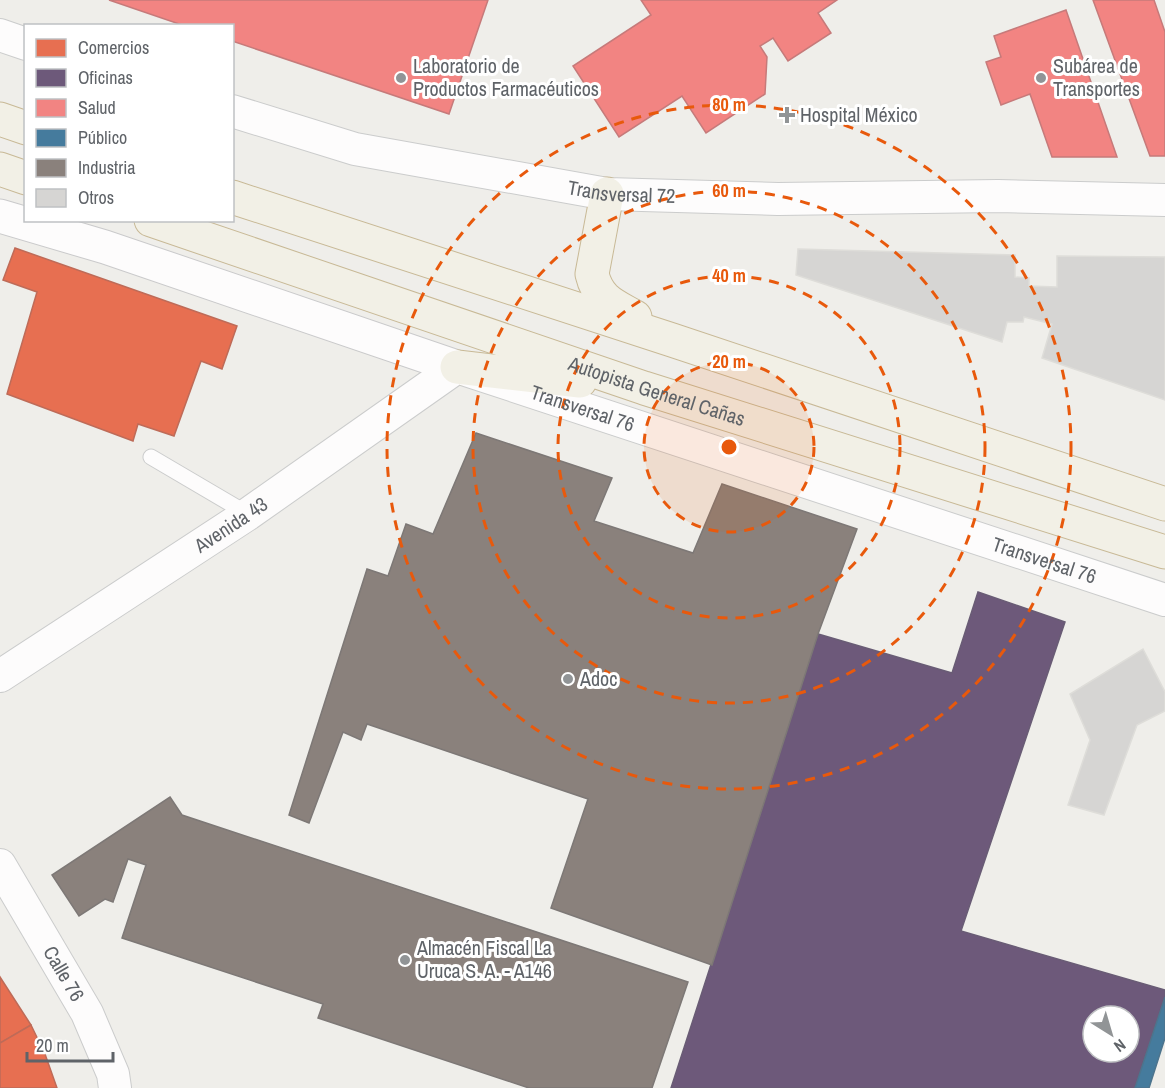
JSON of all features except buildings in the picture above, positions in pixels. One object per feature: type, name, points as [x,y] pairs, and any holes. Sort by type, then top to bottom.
[{"type":"highway","points":[[0,119],[24,127]]},
{"type":"highway","points":[[0,169],[24,177]]},
{"type":"highway","points":[[607,194],[592,274],[595,287],[614,305],[672,340]]},
{"type":"highway","points":[[234,198],[1165,504]]},
{"type":"highway","name":"Autopista General Cañas","points":[[157,222],[644,388],[1165,552]]},
{"type":"highway","points":[[456,367],[644,388]]},
{"type":"main road","name":"Transversal 76","points":[[0,216],[105,248],[456,367]]},
{"type":"street","points":[[0,35],[24,43]]},
{"type":"street","name":"Transversal 72","points":[[234,112],[355,149],[607,194],[778,199],[998,196],[1165,200]]},
{"type":"street","name":"Avenida 43","points":[[0,676],[248,514],[456,367]]},
{"type":"street","name":"Transversal 76","points":[[456,367],[1165,600]]},
{"type":"street","name":"Calle 76","points":[[0,865],[87,1013],[113,1074],[115,1088]]},
{"type":"lane","points":[[151,457],[248,514]]},
{"type":"place","name":"Laboratorio de Productos Farmacéuticos","points":[[401,78]]},
{"type":"place","name":"Subárea de Transportes","points":[[1041,78]]},
{"type":"place","name":"Hospital México","points":[[787,115]]},
{"type":"place","name":"Adoc","points":[[568,679]]},
{"type":"place","name":"Almacén Fiscal La Uruca S. A. - A146","points":[[405,960]]}]
